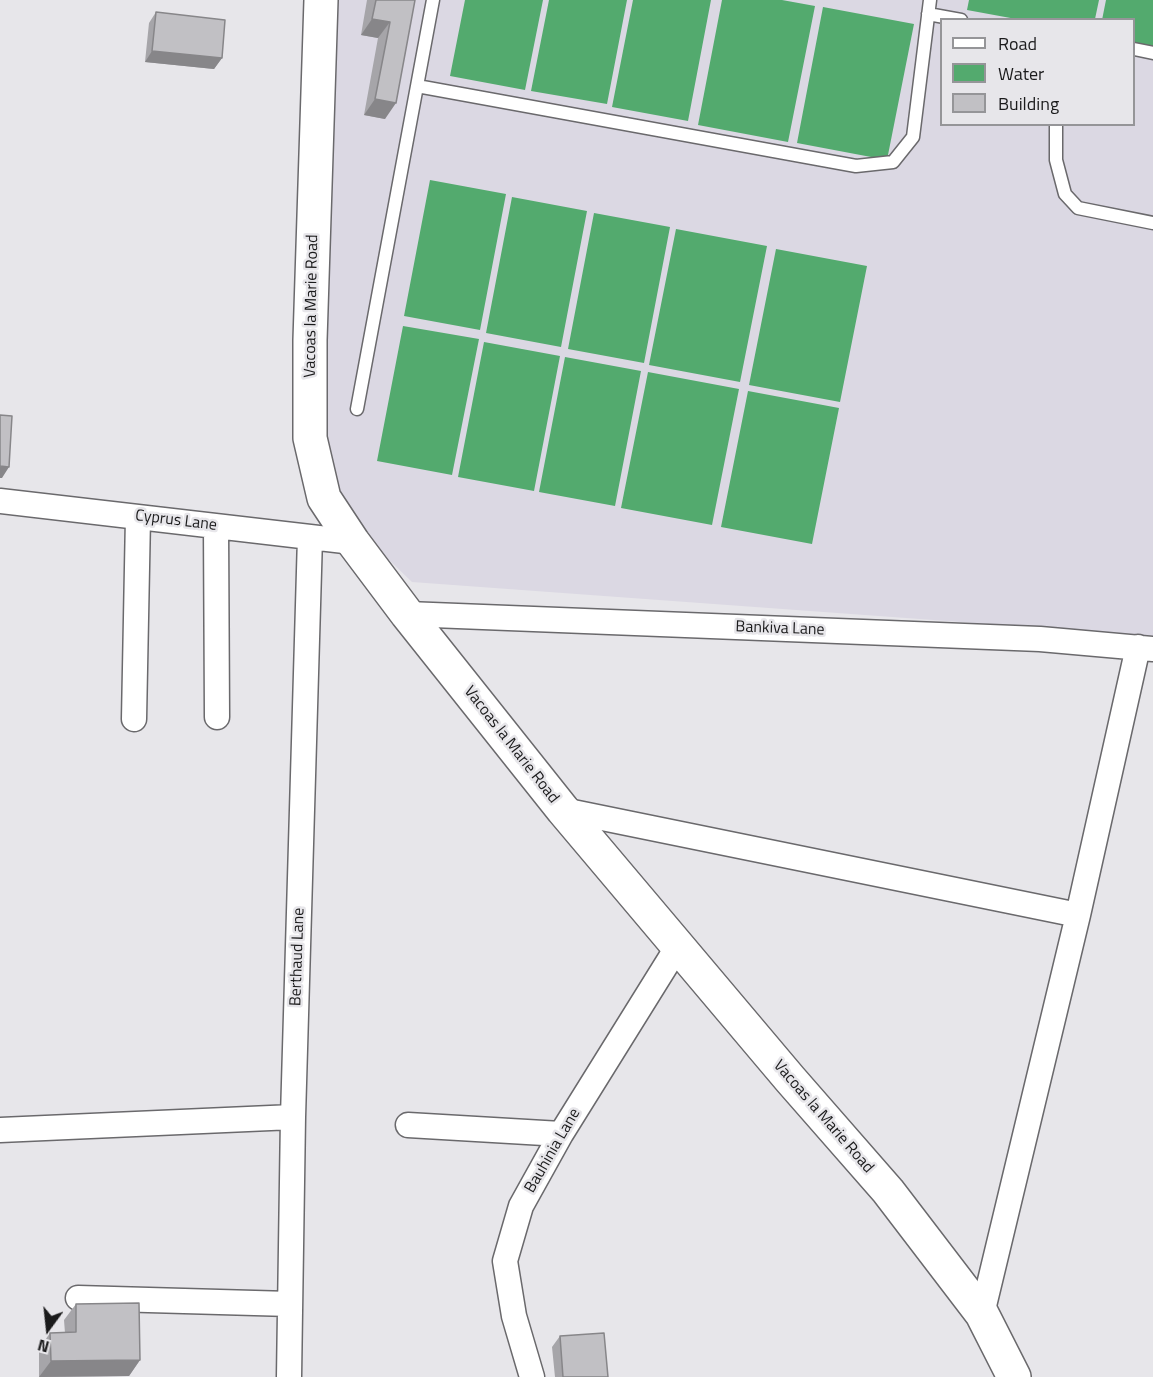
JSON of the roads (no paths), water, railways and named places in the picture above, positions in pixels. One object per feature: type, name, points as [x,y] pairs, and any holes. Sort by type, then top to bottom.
[{"type":"main road","name":"Vacoas la Marie Road","points":[[321,0],[310,328],[310,438],[324,498],[353,542],[407,614],[563,810],[888,1191],[982,1314],[1014,1377]]},
{"type":"street","name":"Cyprus Lane","points":[[0,501],[353,542]]},
{"type":"street","points":[[134,719],[138,517]]},
{"type":"street","points":[[216,526],[217,717]]},
{"type":"street","name":"Berthaud Lane","points":[[289,1377],[293,1117],[310,537]]},
{"type":"street","name":"Bankiva Lane","points":[[407,614],[1040,639],[1145,648]]},
{"type":"street","points":[[982,1314],[1145,648]]},
{"type":"street","points":[[563,810],[1078,915]]},
{"type":"street","name":"Bauhinia Lane","points":[[532,1377],[514,1316],[505,1261],[521,1206],[561,1134],[678,946]]},
{"type":"street","points":[[0,1130],[293,1117]]},
{"type":"street","points":[[408,1125],[561,1134]]},
{"type":"street","points":[[78,1298],[290,1304]]},
{"type":"lane","points":[[357,409],[433,0]]},
{"type":"lane","points":[[417,86],[856,166],[893,162],[913,137],[930,0]]},
{"type":"lane","points":[[928,14],[950,18]]},
{"type":"lane","points":[[1135,50],[1153,53]]},
{"type":"lane","points":[[1056,126],[1056,160],[1065,194],[1078,208],[1153,223]]},
{"type":"water","points":[[465,0],[543,0],[525,90],[450,76]]},
{"type":"water","points":[[549,0],[627,0],[607,104],[531,91]]},
{"type":"water","points":[[633,0],[711,0],[688,121],[612,107]]},
{"type":"water","points":[[722,0],[782,0],[815,6],[788,142],[698,125]]},
{"type":"water","points":[[969,0],[1099,0],[1095,18],[1011,18],[967,10]]},
{"type":"water","points":[[1106,0],[1153,0],[1153,47],[1135,43],[1135,18],[1102,18]]},
{"type":"water","points":[[823,7],[914,24],[887,160],[797,143]]},
{"type":"water","points":[[430,180],[506,194],[480,330],[404,316]]},
{"type":"water","points":[[512,197],[587,211],[561,347],[486,333]]},
{"type":"water","points":[[594,213],[670,227],[644,363],[568,349]]},
{"type":"water","points":[[676,229],[767,246],[740,382],[649,365]]},
{"type":"water","points":[[776,249],[867,266],[840,402],[749,385]]},
{"type":"water","points":[[403,326],[479,339],[452,475],[377,461]]},
{"type":"water","points":[[484,342],[560,356],[534,491],[458,477]]},
{"type":"water","points":[[565,357],[641,371],[615,506],[539,492]]},
{"type":"water","points":[[648,372],[739,389],[712,525],[621,508]]},
{"type":"water","points":[[748,391],[839,408],[812,544],[721,527]]}]
